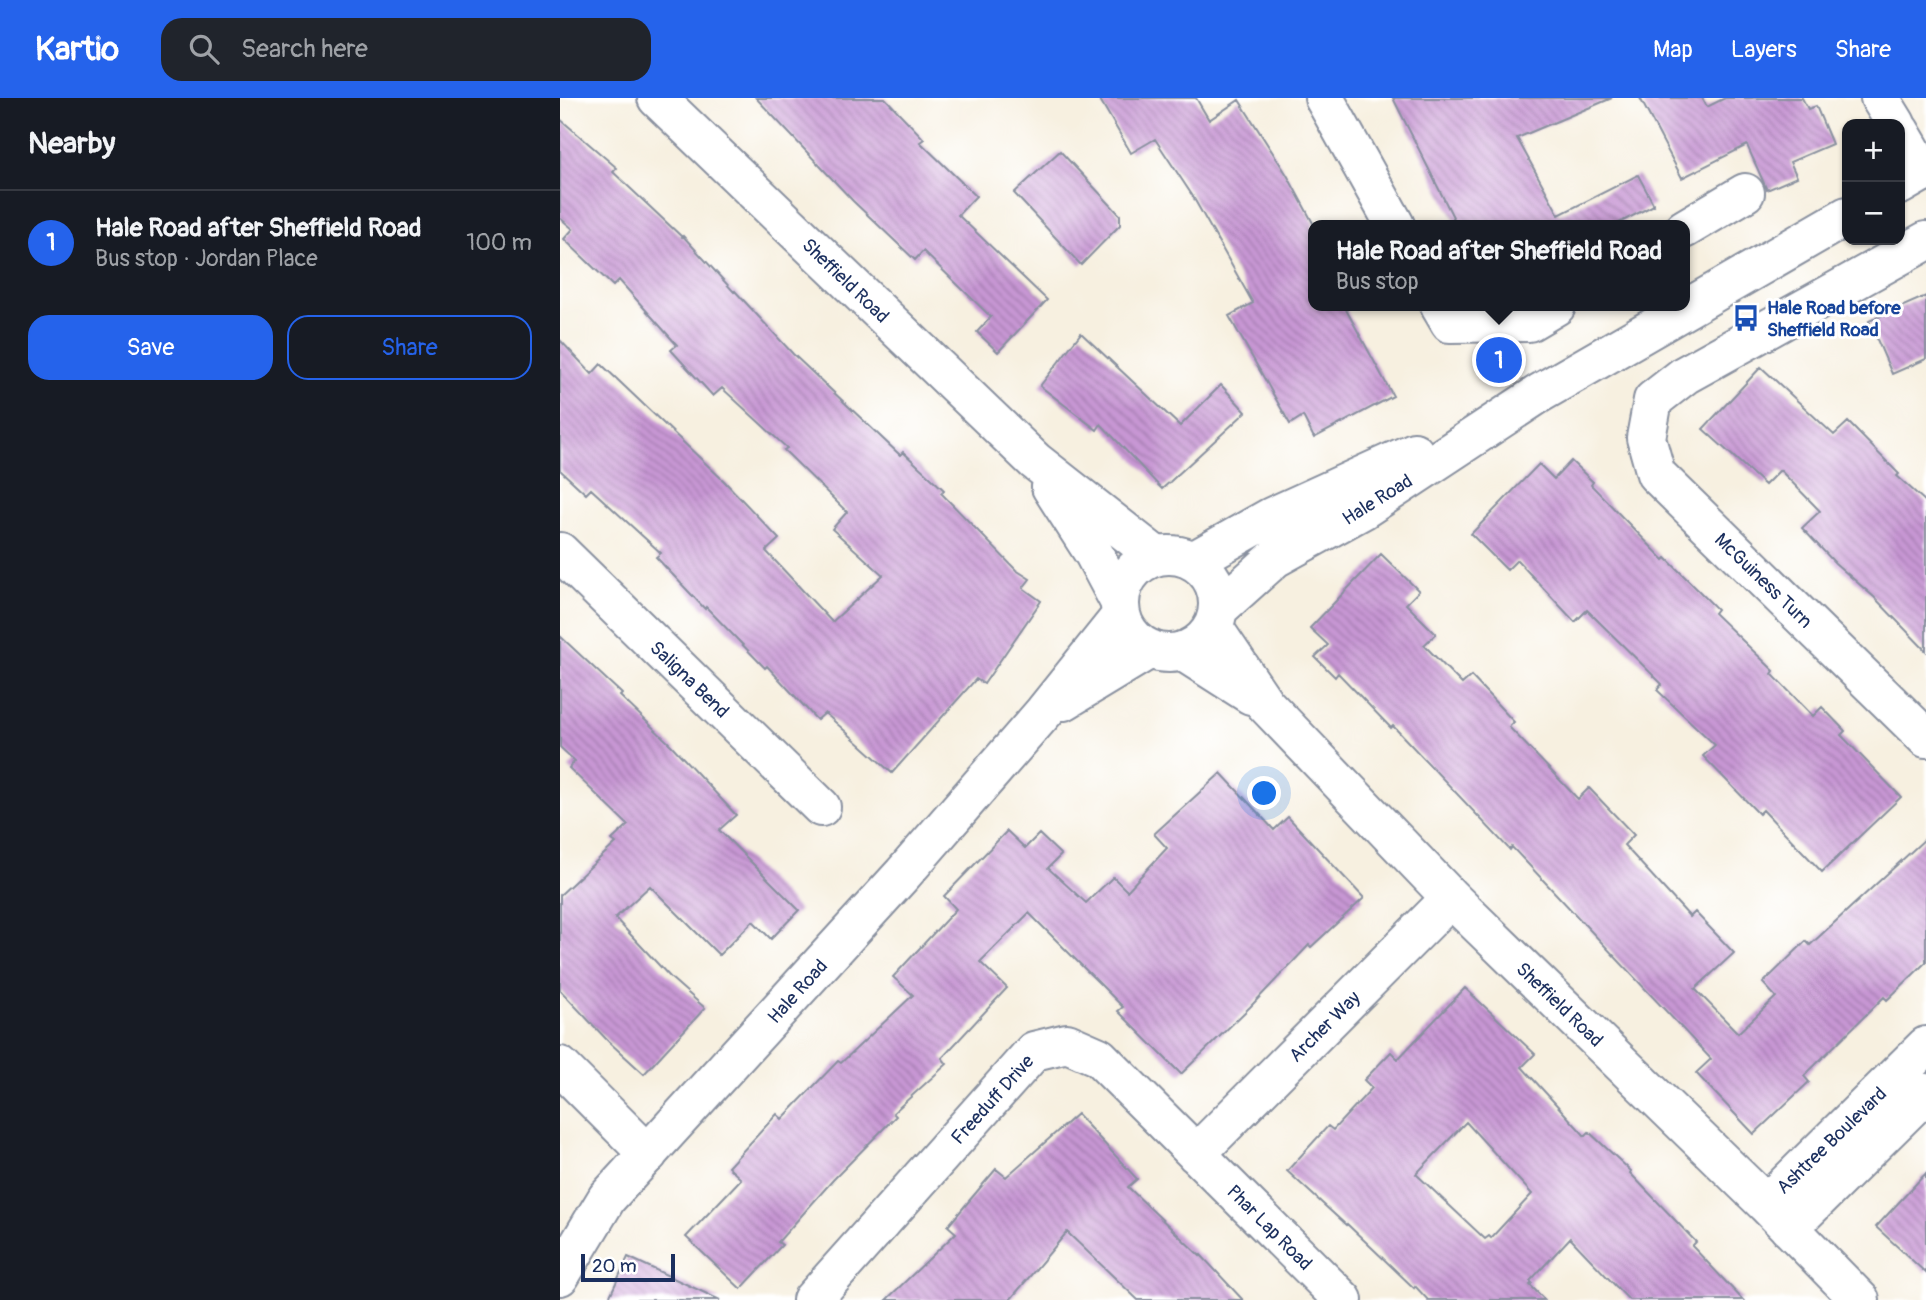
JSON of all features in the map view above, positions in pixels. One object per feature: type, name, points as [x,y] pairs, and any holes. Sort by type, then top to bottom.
[{"type":"street","name":"Sheffield Road","points":[[657,98],[1035,461],[1156,556]]},
{"type":"street","points":[[1324,98],[1392,220]]},
{"type":"street","points":[[1880,98],[1893,119]]},
{"type":"street","points":[[1905,145],[1916,176]]},
{"type":"street","points":[[1690,226],[1745,193]]},
{"type":"street","name":"Hale Road","points":[[1690,307],[1842,219]]},
{"type":"street","name":"McGuiness Turn","points":[[1926,241],[1685,375],[1653,400],[1646,438],[1656,474],[1926,738]]},
{"type":"street","points":[[1443,311],[1450,323],[1529,322],[1548,311]]},
{"type":"street","name":"Hale Road","points":[[1215,618],[1275,558],[1364,509],[1540,393],[1682,311]]},
{"type":"street","name":"Hale Road","points":[[1194,561],[1271,517],[1540,393]]},
{"type":"street","name":"Sheffield Road","points":[[1035,461],[1094,554],[1120,608]]},
{"type":"street","name":"Saligna Bend","points":[[560,552],[821,807]]},
{"type":"street","points":[[1175,555],[1194,561],[1208,573],[1217,590],[1215,618],[1200,642],[1166,650],[1131,636],[1120,608],[1130,573],[1156,556],[1175,555]]},
{"type":"street","name":"Hale Road","points":[[560,1276],[607,1198],[903,874],[1044,712],[1120,608]]},
{"type":"street","name":"Sheffield Road","points":[[1215,618],[1265,704],[1451,898],[1778,1216],[1860,1300]]},
{"type":"street","name":"Sheffield Road","points":[[1166,650],[1265,704]]},
{"type":"street","name":"Hale Road","points":[[1044,712],[1166,650]]},
{"type":"street","name":"Archer Way","points":[[1196,1154],[1451,898]]},
{"type":"street","name":"Freeduff Drive","points":[[811,1300],[1034,1051],[1066,1043],[1099,1057],[1196,1154]]},
{"type":"street","name":"Ashtree Boulevard","points":[[1778,1216],[1880,1115],[1926,1046]]},
{"type":"street","points":[[560,1066],[648,1154]]},
{"type":"street","name":"Ashtree Boulevard","points":[[1880,1115],[1926,1093]]},
{"type":"street","name":"Phar Lap Road","points":[[1196,1154],[1343,1300]]},
{"type":"building","points":[[756,98],[885,98],[924,139],[920,142],[976,196],[958,215],[1047,300],[998,352],[977,332],[991,317],[923,251],[915,260],[853,201]]},
{"type":"building","points":[[1099,98],[1196,98],[1209,120],[1239,100],[1287,175],[1311,220],[1308,220],[1308,311],[1347,311],[1393,396],[1314,438],[1303,416],[1290,424],[1229,316],[1253,303],[1192,195],[1155,139],[1131,153]]},
{"type":"building","points":[[1393,98],[1612,98],[1517,138],[1559,215],[1638,175],[1654,205],[1625,220],[1454,220]]},
{"type":"building","points":[[1640,98],[1702,98],[1707,107],[1725,98],[1802,98],[1808,109],[1816,106],[1832,144],[1790,162],[1797,177],[1767,190],[1747,145],[1682,178]]},
{"type":"building","points":[[560,119],[617,168],[613,172],[683,236],[793,354],[900,455],[903,452],[944,490],[941,493],[1016,570],[1030,579],[1023,588],[1041,601],[984,684],[976,679],[892,773],[825,713],[817,720],[767,666],[765,668],[656,557],[661,553],[591,489],[586,494],[560,470],[560,340],[592,374],[601,364],[724,481],[779,539],[766,551],[832,622],[883,575],[832,529],[847,512],[784,450],[787,448],[722,388],[713,396],[671,350],[677,345],[619,280],[613,286],[564,239],[573,229],[560,218]]},
{"type":"building","points":[[1060,151],[1120,215],[1120,225],[1081,265],[1014,193]]},
{"type":"building","points":[[1926,296],[1926,359],[1892,374],[1869,321]]},
{"type":"building","points":[[1081,333],[1180,426],[1221,385],[1246,412],[1162,489],[1101,424],[1097,430],[1040,386]]},
{"type":"building","points":[[1761,367],[1834,435],[1848,422],[1899,474],[1897,476],[1926,502],[1926,651],[1802,528],[1820,511],[1780,470],[1765,485],[1703,429]]},
{"type":"building","points":[[1571,461],[1664,560],[1666,558],[1717,609],[1714,613],[1774,671],[1772,674],[1813,716],[1822,707],[1845,731],[1841,735],[1901,797],[1822,872],[1763,810],[1759,814],[1703,756],[1715,745],[1657,690],[1662,684],[1587,610],[1575,622],[1517,560],[1507,570],[1471,534],[1539,464],[1554,479]]},
{"type":"building","points":[[1381,554],[1419,591],[1406,604],[1436,634],[1424,645],[1462,684],[1471,676],[1514,722],[1509,727],[1578,799],[1589,788],[1634,835],[1624,845],[1690,917],[1695,912],[1734,953],[1695,989],[1738,1033],[1776,997],[1763,983],[1806,941],[1810,945],[1926,838],[1926,962],[1887,1000],[1884,997],[1804,1076],[1809,1082],[1754,1134],[1696,1073],[1711,1059],[1512,847],[1510,850],[1393,726],[1391,728],[1338,673],[1335,677],[1315,657],[1328,645],[1310,628]]},
{"type":"building","points":[[560,636],[622,694],[620,696],[672,746],[736,815],[719,830],[799,910],[771,939],[753,921],[719,955],[650,886],[615,918],[671,978],[705,1008],[644,1074],[608,1041],[560,990],[560,895],[616,843],[612,840],[628,825],[569,768],[575,761],[560,747]]},
{"type":"building","points":[[1221,773],[1274,830],[1288,817],[1364,898],[1311,947],[1309,945],[1181,1074],[1118,1011],[1123,1007],[1029,913],[980,962],[1007,988],[942,1058],[947,1064],[893,1113],[896,1116],[833,1180],[778,1242],[782,1245],[741,1289],[686,1237],[741,1179],[728,1167],[777,1114],[782,1119],[838,1061],[841,1063],[913,995],[893,977],[956,909],[944,896],[1007,831],[1025,848],[1039,834],[1061,855],[1048,868],[1086,903],[1113,877],[1127,891],[1167,848],[1154,834]]},
{"type":"building","points":[[1465,988],[1535,1054],[1522,1067],[1585,1136],[1589,1132],[1631,1171],[1696,1242],[1692,1246],[1743,1300],[1629,1300],[1570,1238],[1530,1281],[1530,1285],[1545,1300],[1428,1300],[1287,1171],[1328,1126],[1333,1130],[1372,1088],[1364,1080],[1391,1052],[1398,1059]],"holes":[[[1466,1122],[1532,1194],[1491,1238],[1489,1236],[1485,1239],[1416,1174]]]},
{"type":"building","points":[[1077,1114],[1137,1179],[1128,1187],[1201,1255],[1243,1300],[1138,1300],[1067,1232],[1010,1300],[886,1300],[956,1233],[948,1226],[996,1169],[1006,1177]]},
{"type":"building","points":[[1926,1173],[1926,1273],[1876,1227]]},
{"type":"building","points":[[628,1257],[720,1300],[608,1300]]},
{"type":"place","name":"Hale Road before Sheffield Road","points":[[1746,318]]},
{"type":"place","name":"Hale Road after Sheffield Road","points":[[1499,360]]}]
